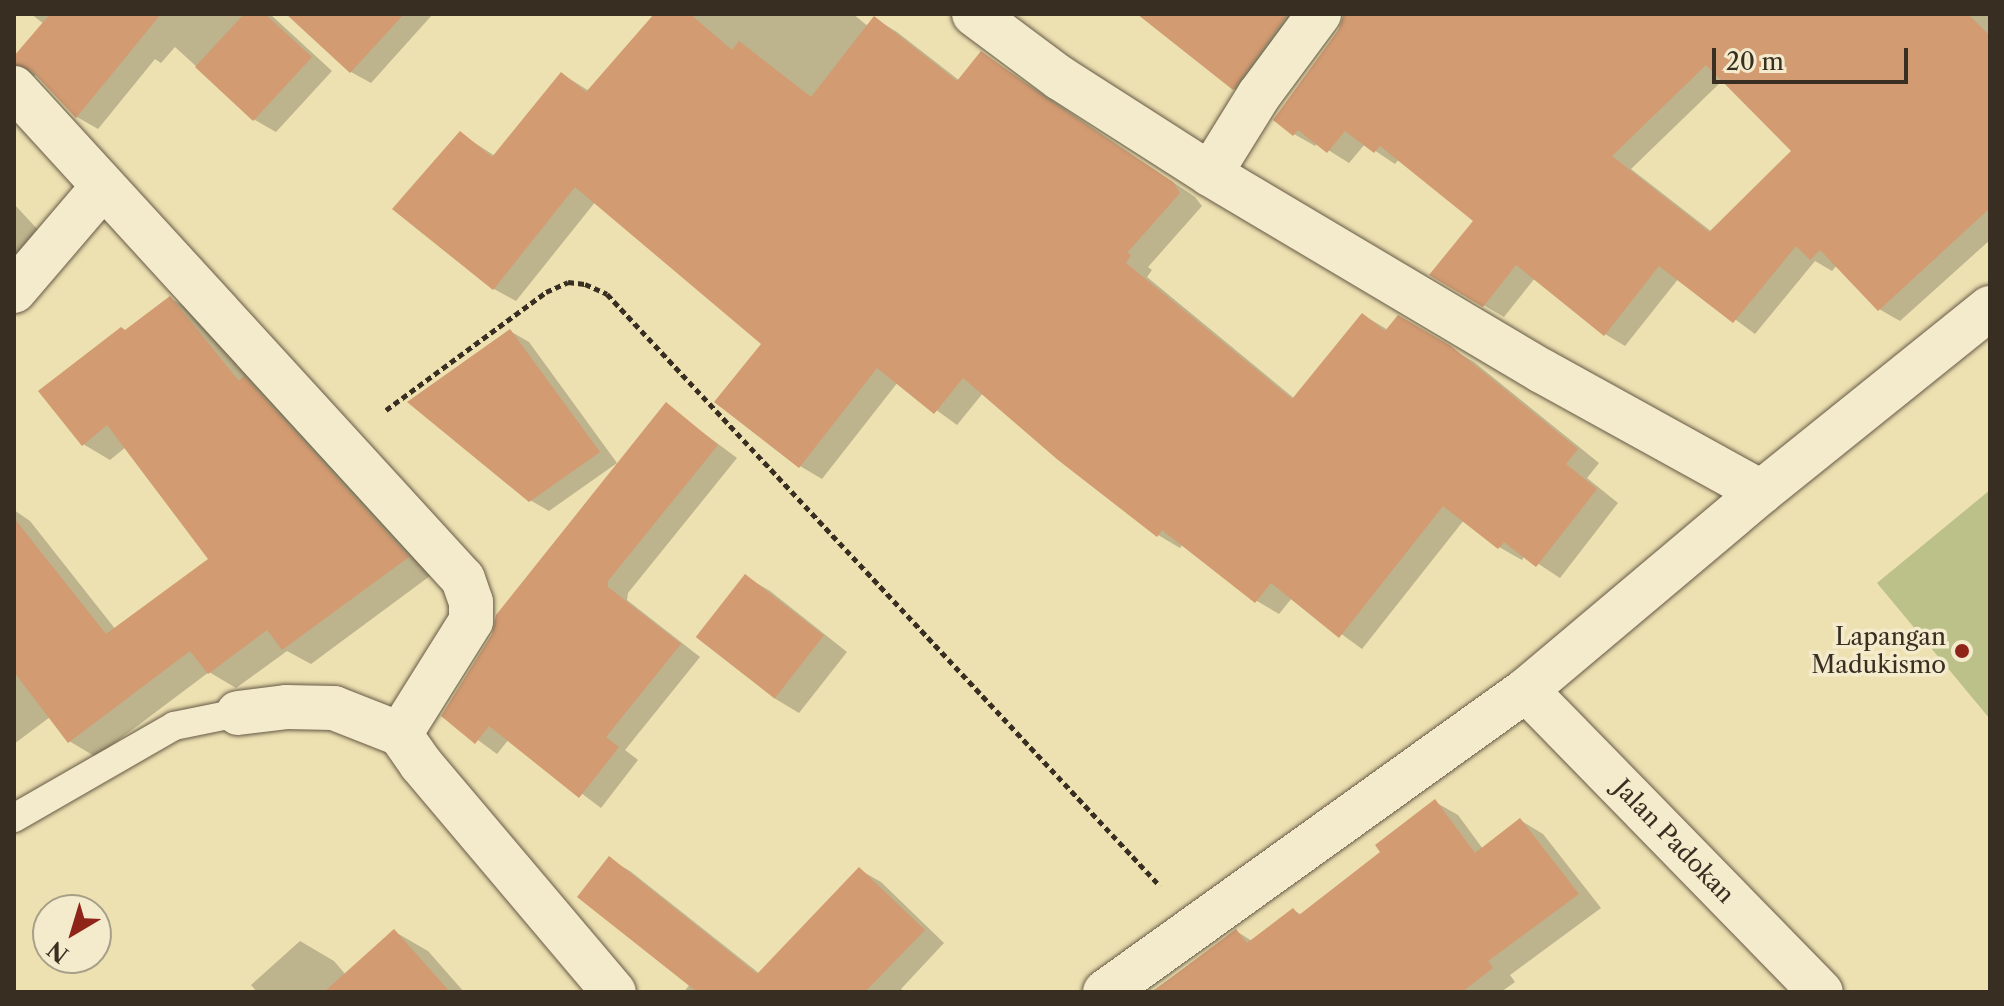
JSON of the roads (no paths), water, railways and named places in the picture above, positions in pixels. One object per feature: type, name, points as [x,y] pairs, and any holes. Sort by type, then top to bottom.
[{"type":"street","points":[[974,14],[1060,78],[1210,174],[1542,371],[1761,492]]},
{"type":"street","points":[[1210,174],[1259,95],[1319,14]]},
{"type":"street","points":[[14,88],[102,188],[449,560],[463,579],[471,602],[471,621],[400,734]]},
{"type":"street","points":[[14,291],[102,188]]},
{"type":"street","points":[[1105,992],[1526,690],[1761,492],[1990,308]]},
{"type":"street","name":"Jalan Padokan","points":[[1526,690],[1821,992]]},
{"type":"street","points":[[238,713],[286,707],[334,708],[400,734],[421,764],[614,992]]},
{"type":"lane","points":[[14,818],[174,726],[238,713]]},
{"type":"place","name":"Lapangan Madukismo","points":[[1962,651]]}]
